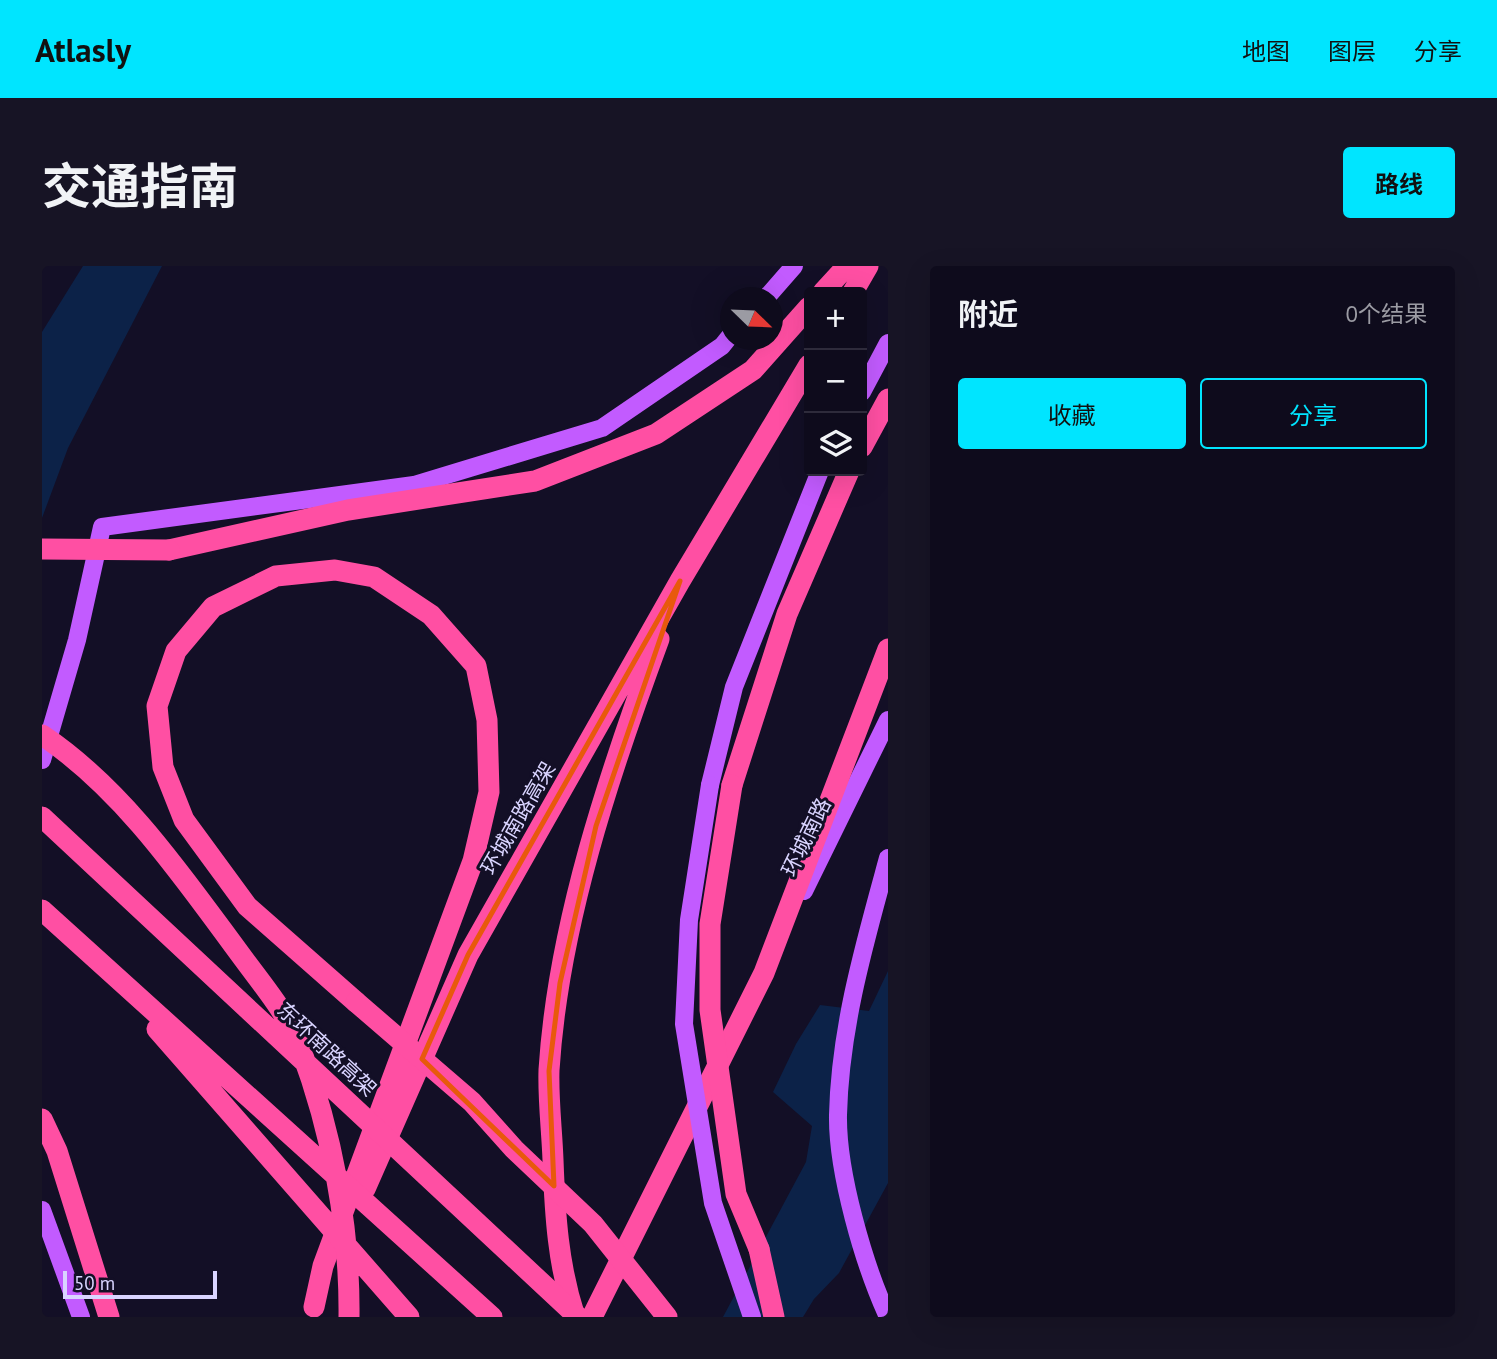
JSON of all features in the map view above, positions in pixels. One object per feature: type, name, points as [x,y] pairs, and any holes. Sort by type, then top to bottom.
[{"type":"highway","points":[[819,287],[832,266]]},
{"type":"highway","points":[[828,287],[847,266]]},
{"type":"highway","points":[[855,287],[868,266]]},
{"type":"highway","points":[[42,549],[169,550],[348,510],[535,481],[656,434],[753,370],[804,311]]},
{"type":"highway","name":"环城南路高架","points":[[313,1312],[468,956],[680,581],[804,373]]},
{"type":"highway","points":[[867,438],[888,400]]},
{"type":"highway","points":[[774,1317],[759,1249],[736,1194],[710,1010],[710,924],[732,785],[786,614],[847,476]]},
{"type":"highway","points":[[313,1312],[323,1266],[473,861],[489,792],[487,720],[476,666],[431,615],[403,594],[374,577],[335,570],[276,576],[213,607],[176,651],[157,706],[163,767],[184,820],[247,906],[356,1002],[472,1102],[514,1149],[593,1224],[667,1317]]},
{"type":"highway","points":[[576,1317],[564,1284],[556,1233],[549,1071],[560,984],[596,827],[623,736],[680,581]]},
{"type":"highway","points":[[592,1317],[764,973],[869,706],[888,649]]},
{"type":"highway","points":[[42,735],[65,751],[127,810],[270,994],[300,1045],[343,1208],[349,1317]]},
{"type":"highway","name":"东环南路高架","points":[[42,817],[576,1317]]},
{"type":"highway","points":[[42,910],[492,1317]]},
{"type":"highway","points":[[95,958],[409,1317]]},
{"type":"highway","points":[[42,1119],[57,1151],[110,1317]]},
{"type":"main road","points":[[776,287],[794,266]]},
{"type":"main road","points":[[867,383],[888,343]]},
{"type":"main road","points":[[42,760],[77,640],[102,527],[414,485],[602,428],[720,347]]},
{"type":"main road","points":[[752,1317],[713,1203],[684,1024],[689,920],[710,785],[734,687],[818,476]]},
{"type":"main road","name":"环城南路","points":[[764,973],[888,720]]},
{"type":"main road","points":[[885,1312],[850,1206],[838,1116],[853,989],[888,858]]},
{"type":"main road","points":[[42,1210],[80,1317]]},
{"type":"highlighted area","points":[[680,581],[596,826],[560,983],[549,1071],[554,1186],[422,1059],[468,955]]},
{"type":"water","points":[[83,266],[162,266],[68,448],[42,518],[42,332]]},
{"type":"water","points":[[888,971],[888,1183],[839,1273],[814,1299],[803,1317],[723,1317],[806,1162],[812,1126],[773,1092],[796,1044],[820,1005],[869,1011]]}]
